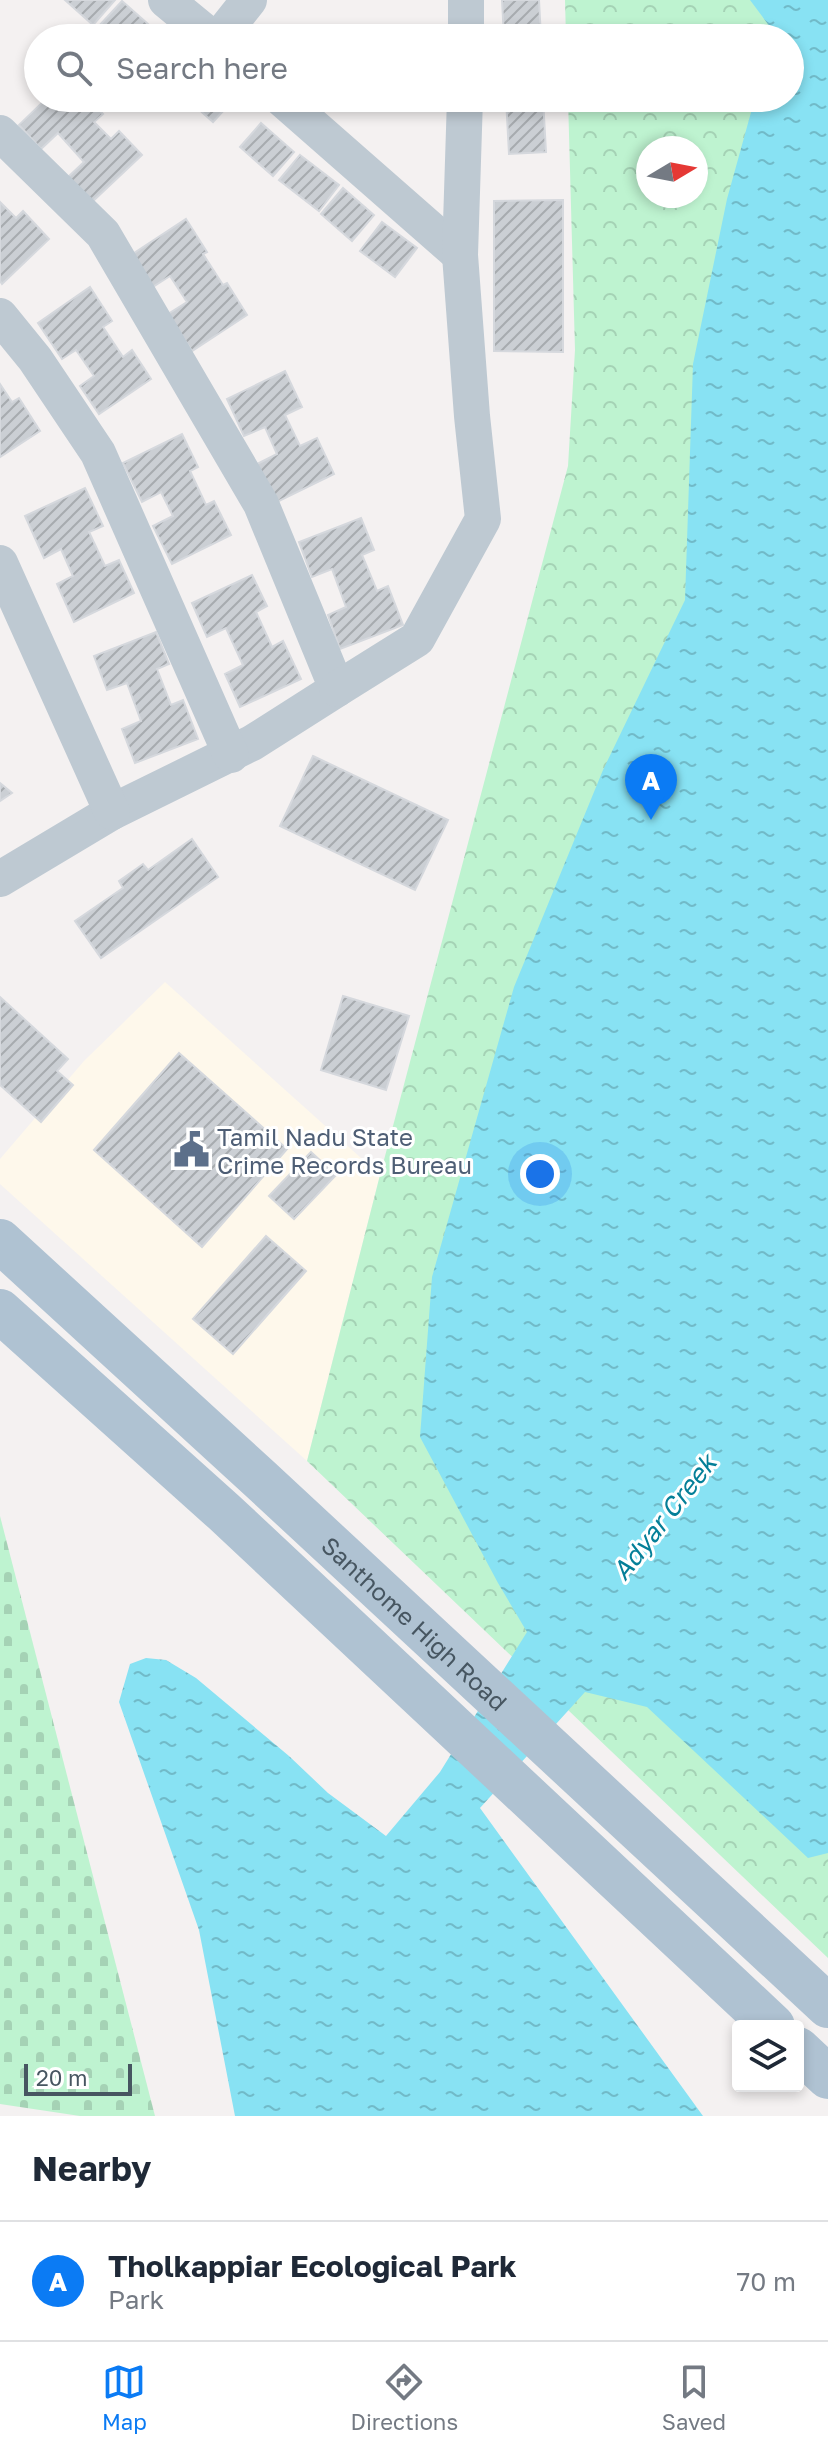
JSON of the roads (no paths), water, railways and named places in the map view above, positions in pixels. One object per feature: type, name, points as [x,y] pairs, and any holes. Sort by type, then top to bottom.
[{"type":"main road","name":"Santhome High Road","points":[[0,1241],[828,2006]]},
{"type":"main road","name":"Santhome High Road","points":[[0,1311],[224,1512],[767,2020]]},
{"type":"main road","points":[[804,2055],[828,2077]]},
{"type":"street","points":[[166,0],[195,24]]},
{"type":"street","points":[[230,24],[249,0]]},
{"type":"street","points":[[466,0],[466,24]]},
{"type":"street","points":[[297,112],[460,255]]},
{"type":"street","points":[[3,872],[112,812],[231,755],[417,639],[483,519],[460,255],[465,112]]},
{"type":"street","points":[[0,133],[103,234],[261,504],[337,689]]},
{"type":"street","points":[[0,316],[35,359],[98,453],[231,755]]},
{"type":"street","points":[[0,563],[112,812]]},
{"type":"water","name":"Adyar Creek","points":[[750,0],[828,0],[828,1853],[808,1858],[647,1707],[585,1692],[480,1808],[703,2116],[235,2116],[199,1930],[119,1702],[130,1664],[146,1658],[166,1660],[196,1678],[328,1793],[386,1836],[440,1772],[527,1632],[420,1437],[432,1277],[514,987],[603,770],[685,600],[693,364],[727,199],[751,112],[804,112],[804,24],[768,24]]},
{"type":"place","name":"Tholkappiar Ecological Park","points":[[651,820]]},
{"type":"place","name":"Tamil Nadu State Crime Records Bureau","points":[[191,1150]]}]
